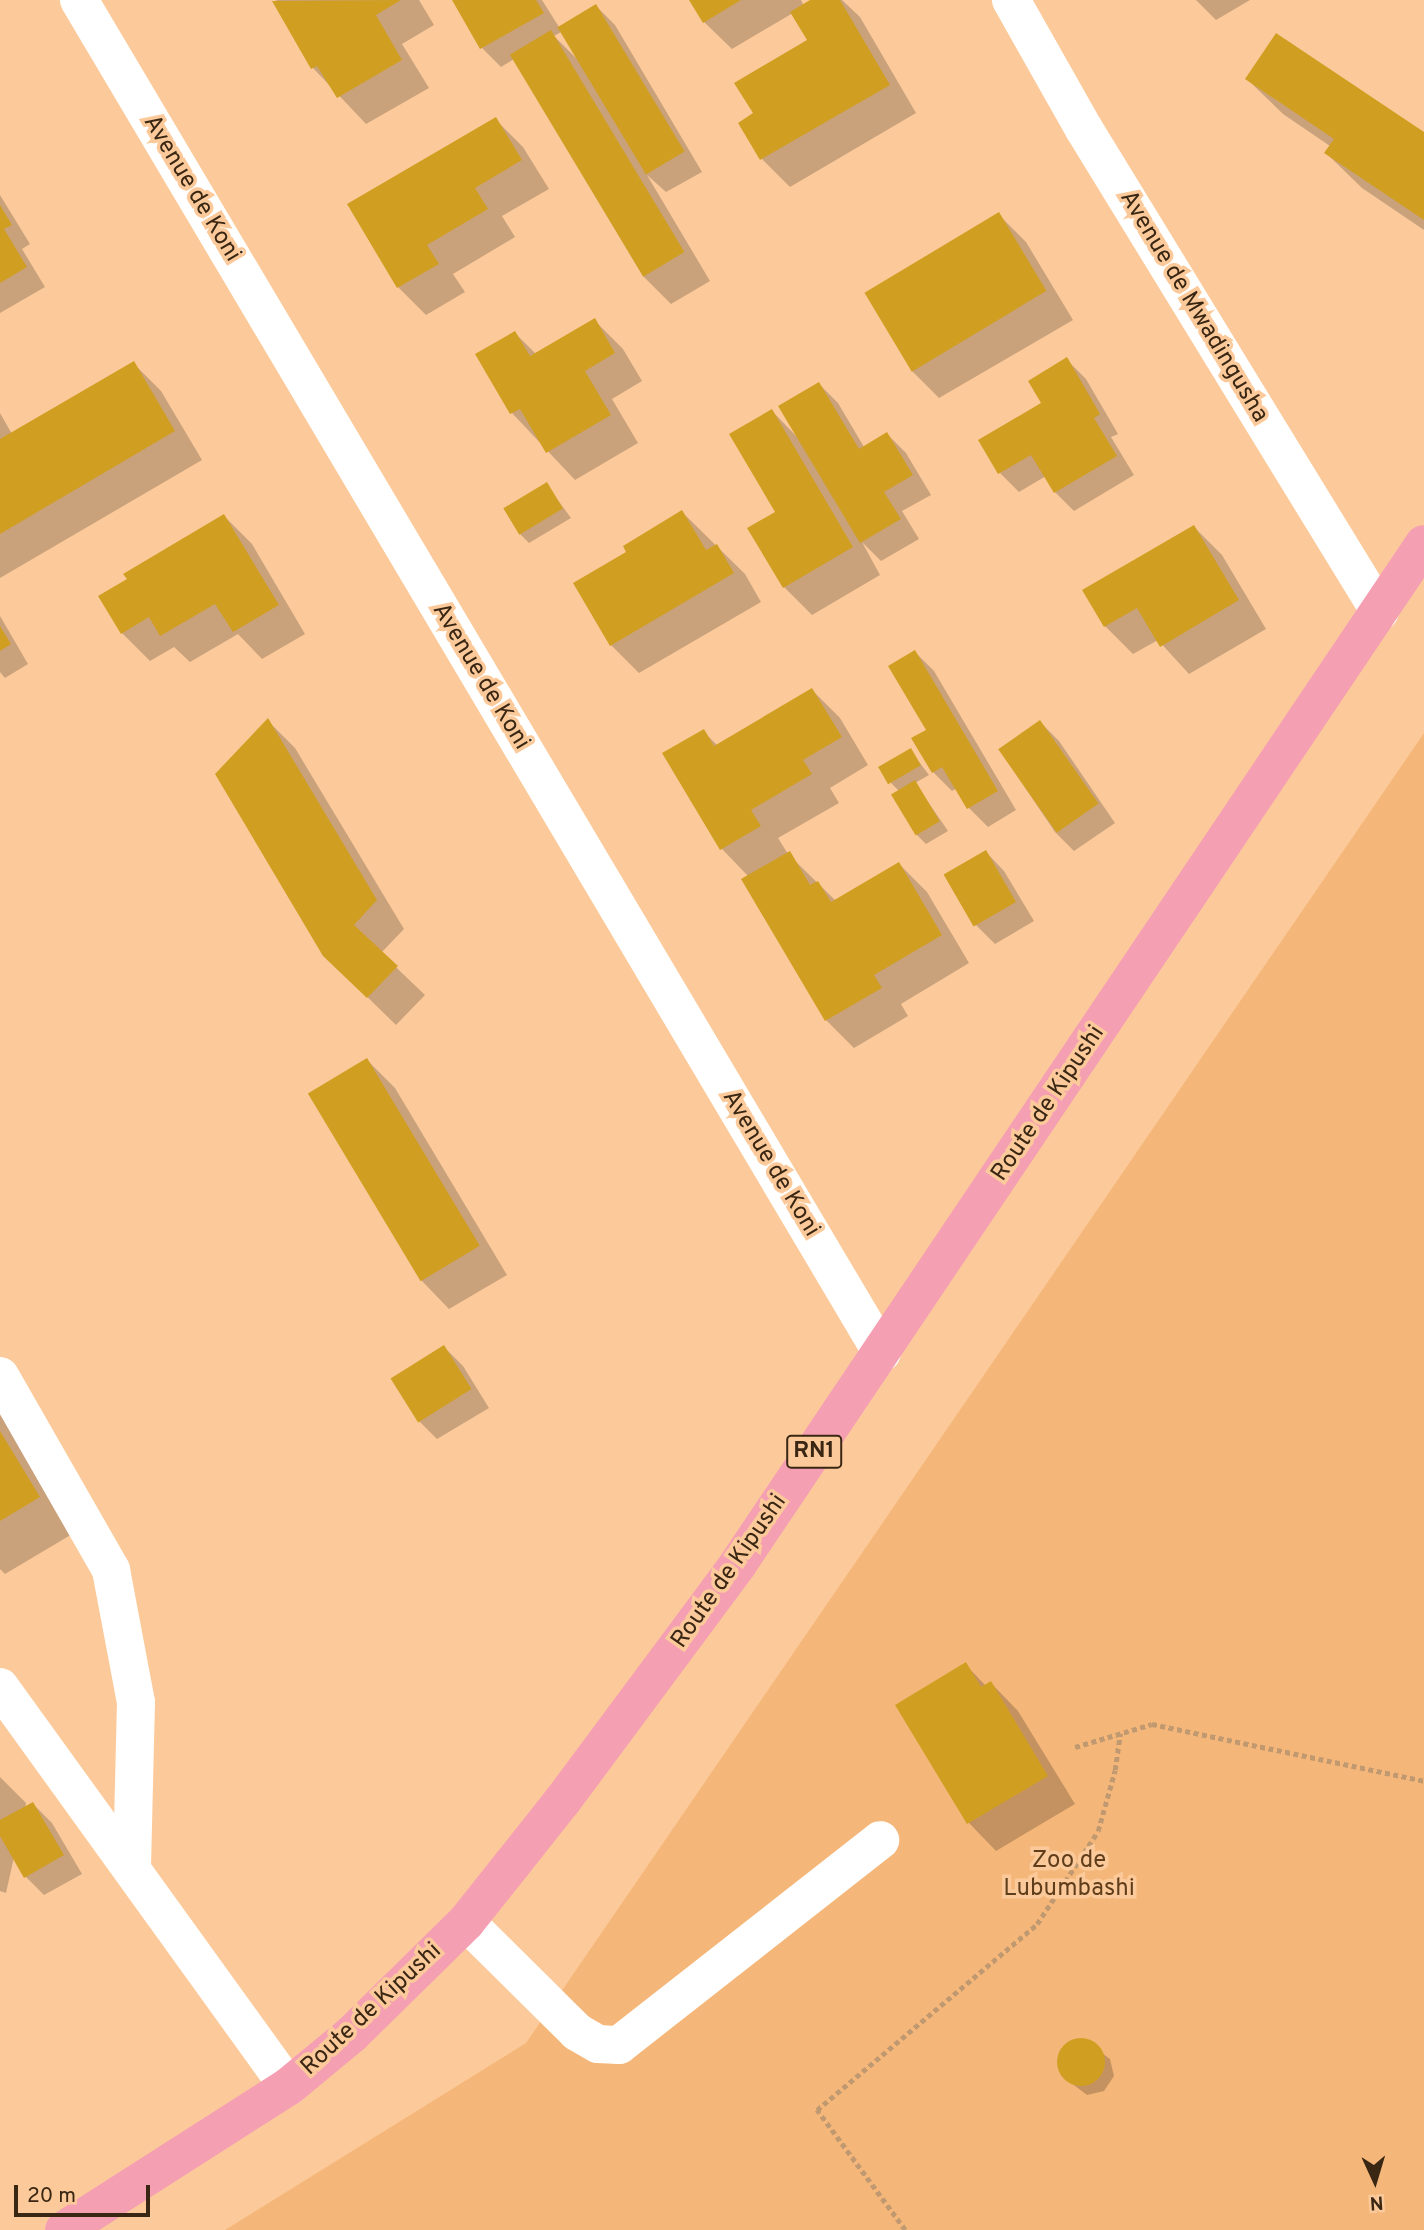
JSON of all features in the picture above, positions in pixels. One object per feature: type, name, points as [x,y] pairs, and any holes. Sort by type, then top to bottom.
[{"type":"highway","name":"Route de Kipushi","points":[[64,2230],[288,2087],[352,2034],[466,1922],[563,1800],[722,1586],[882,1353],[1424,544]]},
{"type":"street","name":"Avenue de Koni","points":[[79,0],[882,1353]]},
{"type":"street","name":"Avenue de Mwadingusha","points":[[1011,0],[1084,129],[1380,612]]},
{"type":"street","points":[[0,1377],[111,1570],[136,1702],[132,1867]]},
{"type":"street","points":[[0,1687],[288,2087]]},
{"type":"street","points":[[466,1922],[577,2032],[598,2045],[619,2045],[880,1840]]},
{"type":"path","points":[[1075,1747],[1152,1724],[1424,1781]]},
{"type":"path","points":[[905,2230],[817,2109],[1037,1924],[1098,1830],[1115,1770],[1120,1733]]},
{"type":"green space","name":"Zoo de Lubumbashi","points":[[1424,733],[1424,2230],[225,2230],[526,2043]]},
{"type":"building","points":[[401,0],[376,15],[402,60],[337,98],[317,66],[311,69],[272,1]]},
{"type":"building","points":[[452,0],[536,0],[544,13],[480,49]]},
{"type":"building","points":[[689,0],[741,0],[703,23]]},
{"type":"building","points":[[810,0],[840,0],[890,85],[760,160],[738,123],[753,113],[734,83],[807,40],[790,12]]},
{"type":"building","points":[[596,4],[685,151],[646,175],[557,27]]},
{"type":"building","points":[[551,30],[684,252],[643,277],[510,55]]},
{"type":"building","points":[[1276,33],[1424,132],[1424,220],[1324,153],[1334,139],[1245,79]]},
{"type":"building","points":[[496,117],[522,160],[475,188],[488,209],[427,245],[439,264],[397,288],[347,204]]},
{"type":"building","points":[[0,205],[12,225],[4,229],[27,267],[0,283]]},
{"type":"building","points":[[999,212],[1046,291],[912,372],[864,293]]},
{"type":"building","points":[[595,318],[615,353],[585,371],[611,415],[546,453],[520,409],[510,414],[475,354],[515,331],[530,356]]},
{"type":"building","points":[[1067,357],[1100,414],[1094,418],[1117,456],[1054,493],[1031,455],[998,474],[978,440],[1041,403],[1028,381]]},
{"type":"building","points":[[134,361],[175,431],[0,534],[0,439]]},
{"type":"building","points":[[819,382],[859,449],[887,432],[913,475],[884,492],[901,519],[860,543],[778,406]]},
{"type":"building","points":[[772,409],[853,547],[783,588],[747,528],[775,512],[729,434]]},
{"type":"building","points":[[547,482],[563,509],[519,535],[503,508]]},
{"type":"building","points":[[682,510],[706,550],[717,544],[734,573],[610,646],[573,583],[626,552],[623,546]]},
{"type":"building","points":[[224,514],[279,605],[233,632],[215,604],[160,636],[149,617],[121,634],[98,596],[127,579],[123,574]]},
{"type":"building","points":[[1194,525],[1239,600],[1160,647],[1137,608],[1104,627],[1082,590]]},
{"type":"building","points":[[0,626],[11,644],[0,651]]},
{"type":"building","points":[[915,650],[998,791],[967,809],[942,767],[932,773],[911,738],[926,730],[888,666]]},
{"type":"building","points":[[812,688],[842,737],[803,760],[812,774],[751,810],[761,826],[720,850],[662,753],[704,729],[714,746]]},
{"type":"building","points":[[268,718],[377,900],[354,925],[398,966],[367,998],[323,956],[215,774]]},
{"type":"building","points":[[1040,720],[1099,804],[1057,833],[998,749]]},
{"type":"building","points":[[911,748],[921,765],[888,784],[878,767]]},
{"type":"building","points":[[915,780],[940,821],[916,836],[891,794]]},
{"type":"building","points":[[986,850],[1016,902],[974,926],[944,875]]},
{"type":"building","points":[[790,851],[810,885],[818,881],[831,902],[899,862],[942,935],[874,975],[882,988],[825,1021],[741,879]]},
{"type":"building","points":[[367,1058],[480,1246],[421,1281],[308,1094]]},
{"type":"building","points":[[444,1345],[472,1389],[418,1422],[391,1378]]},
{"type":"building","points":[[0,1431],[40,1497],[0,1521]]},
{"type":"building","points":[[966,1662],[981,1687],[991,1681],[1048,1776],[967,1824],[895,1705]]},
{"type":"building","points":[[33,1802],[64,1855],[24,1878],[0,1836],[0,1820]]},
{"type":"building","points":[[1081,2038],[1098,2045],[1105,2062],[1098,2079],[1081,2086],[1064,2079],[1057,2062],[1064,2045]]}]
